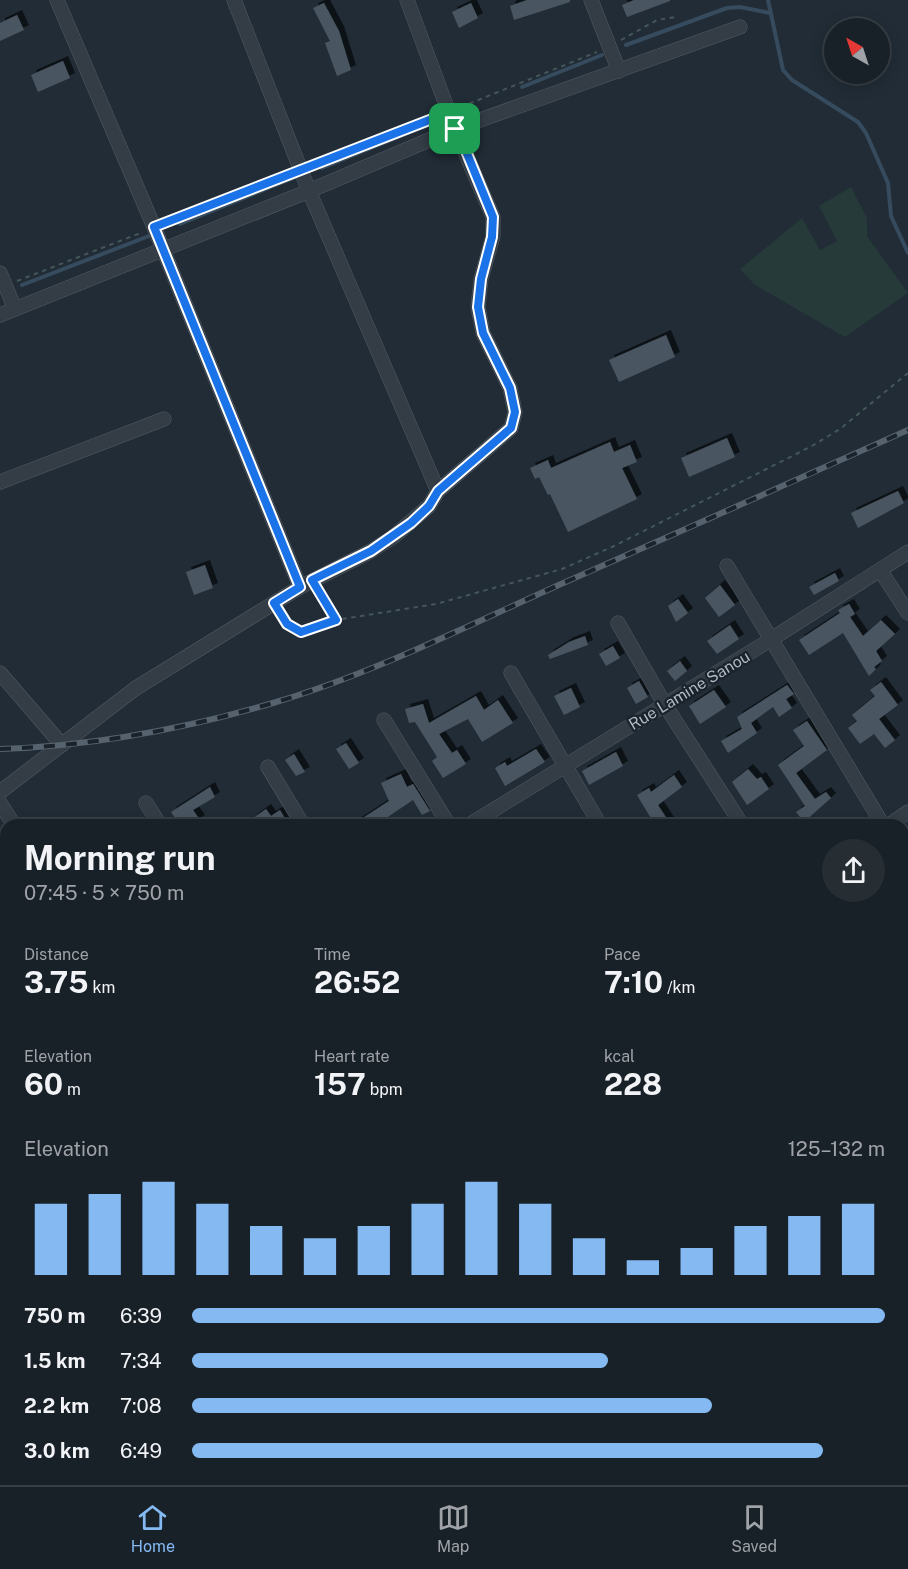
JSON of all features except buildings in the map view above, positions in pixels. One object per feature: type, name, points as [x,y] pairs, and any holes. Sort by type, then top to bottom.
[{"type":"street","points":[[57,0],[306,583]]},
{"type":"street","points":[[234,0],[302,168],[309,191],[438,491]]},
{"type":"street","points":[[0,792],[136,688],[306,583],[371,551],[393,537],[429,506],[438,491],[511,428],[515,412],[510,388],[483,333],[478,307],[481,279],[492,237],[493,217],[455,129],[407,0]]},
{"type":"street","points":[[591,0],[619,70]]},
{"type":"street","points":[[0,315],[309,191],[455,129],[740,27]]},
{"type":"street","points":[[2,279],[15,309]]},
{"type":"street","points":[[0,482],[164,419]]},
{"type":"street","name":"Rue Lamine Sanou","points":[[479,819],[770,640],[908,552]]},
{"type":"street","points":[[727,566],[879,819]]},
{"type":"street","points":[[880,570],[908,612]]},
{"type":"street","points":[[618,623],[665,705],[738,819]]},
{"type":"street","points":[[0,673],[62,745]]},
{"type":"street","points":[[511,673],[597,819]]},
{"type":"street","points":[[384,720],[445,819]]},
{"type":"street","points":[[268,767],[299,819]]},
{"type":"street","points":[[0,803],[10,819]]},
{"type":"street","points":[[146,803],[156,819]]},
{"type":"path","points":[[2,279],[154,227],[450,112],[611,46],[657,20],[675,17]]},
{"type":"path","points":[[274,603],[287,624],[301,632],[336,620],[436,604],[577,563],[812,446],[840,429],[908,373]]},
{"type":"path","points":[[306,583],[336,620]]},
{"type":"green space","points":[[851,187],[867,218],[867,236],[908,293],[845,337],[755,285],[740,269],[802,218],[820,250],[837,241],[819,206]]},
{"type":"waterway","points":[[768,0],[783,70],[792,80],[858,122],[866,133],[888,183],[891,216],[908,253]]},
{"type":"waterway","points":[[626,45],[727,8],[740,7],[770,13]]},
{"type":"waterway","points":[[522,87],[602,55]]},
{"type":"waterway","points":[[322,168],[445,118]]},
{"type":"waterway","points":[[180,224],[298,176]]},
{"type":"waterway","points":[[22,285],[149,236]]},
{"type":"railway","points":[[0,749],[69,744],[138,735],[206,721],[310,691],[383,664],[908,430]]},
{"type":"route","points":[[450,112],[455,129],[493,217],[492,237],[481,279],[478,307],[483,333],[510,388],[515,412],[511,428],[438,491],[429,506],[393,537],[371,551],[312,580],[336,620],[301,632],[287,624],[274,603],[300,587],[154,227],[450,112]]}]
